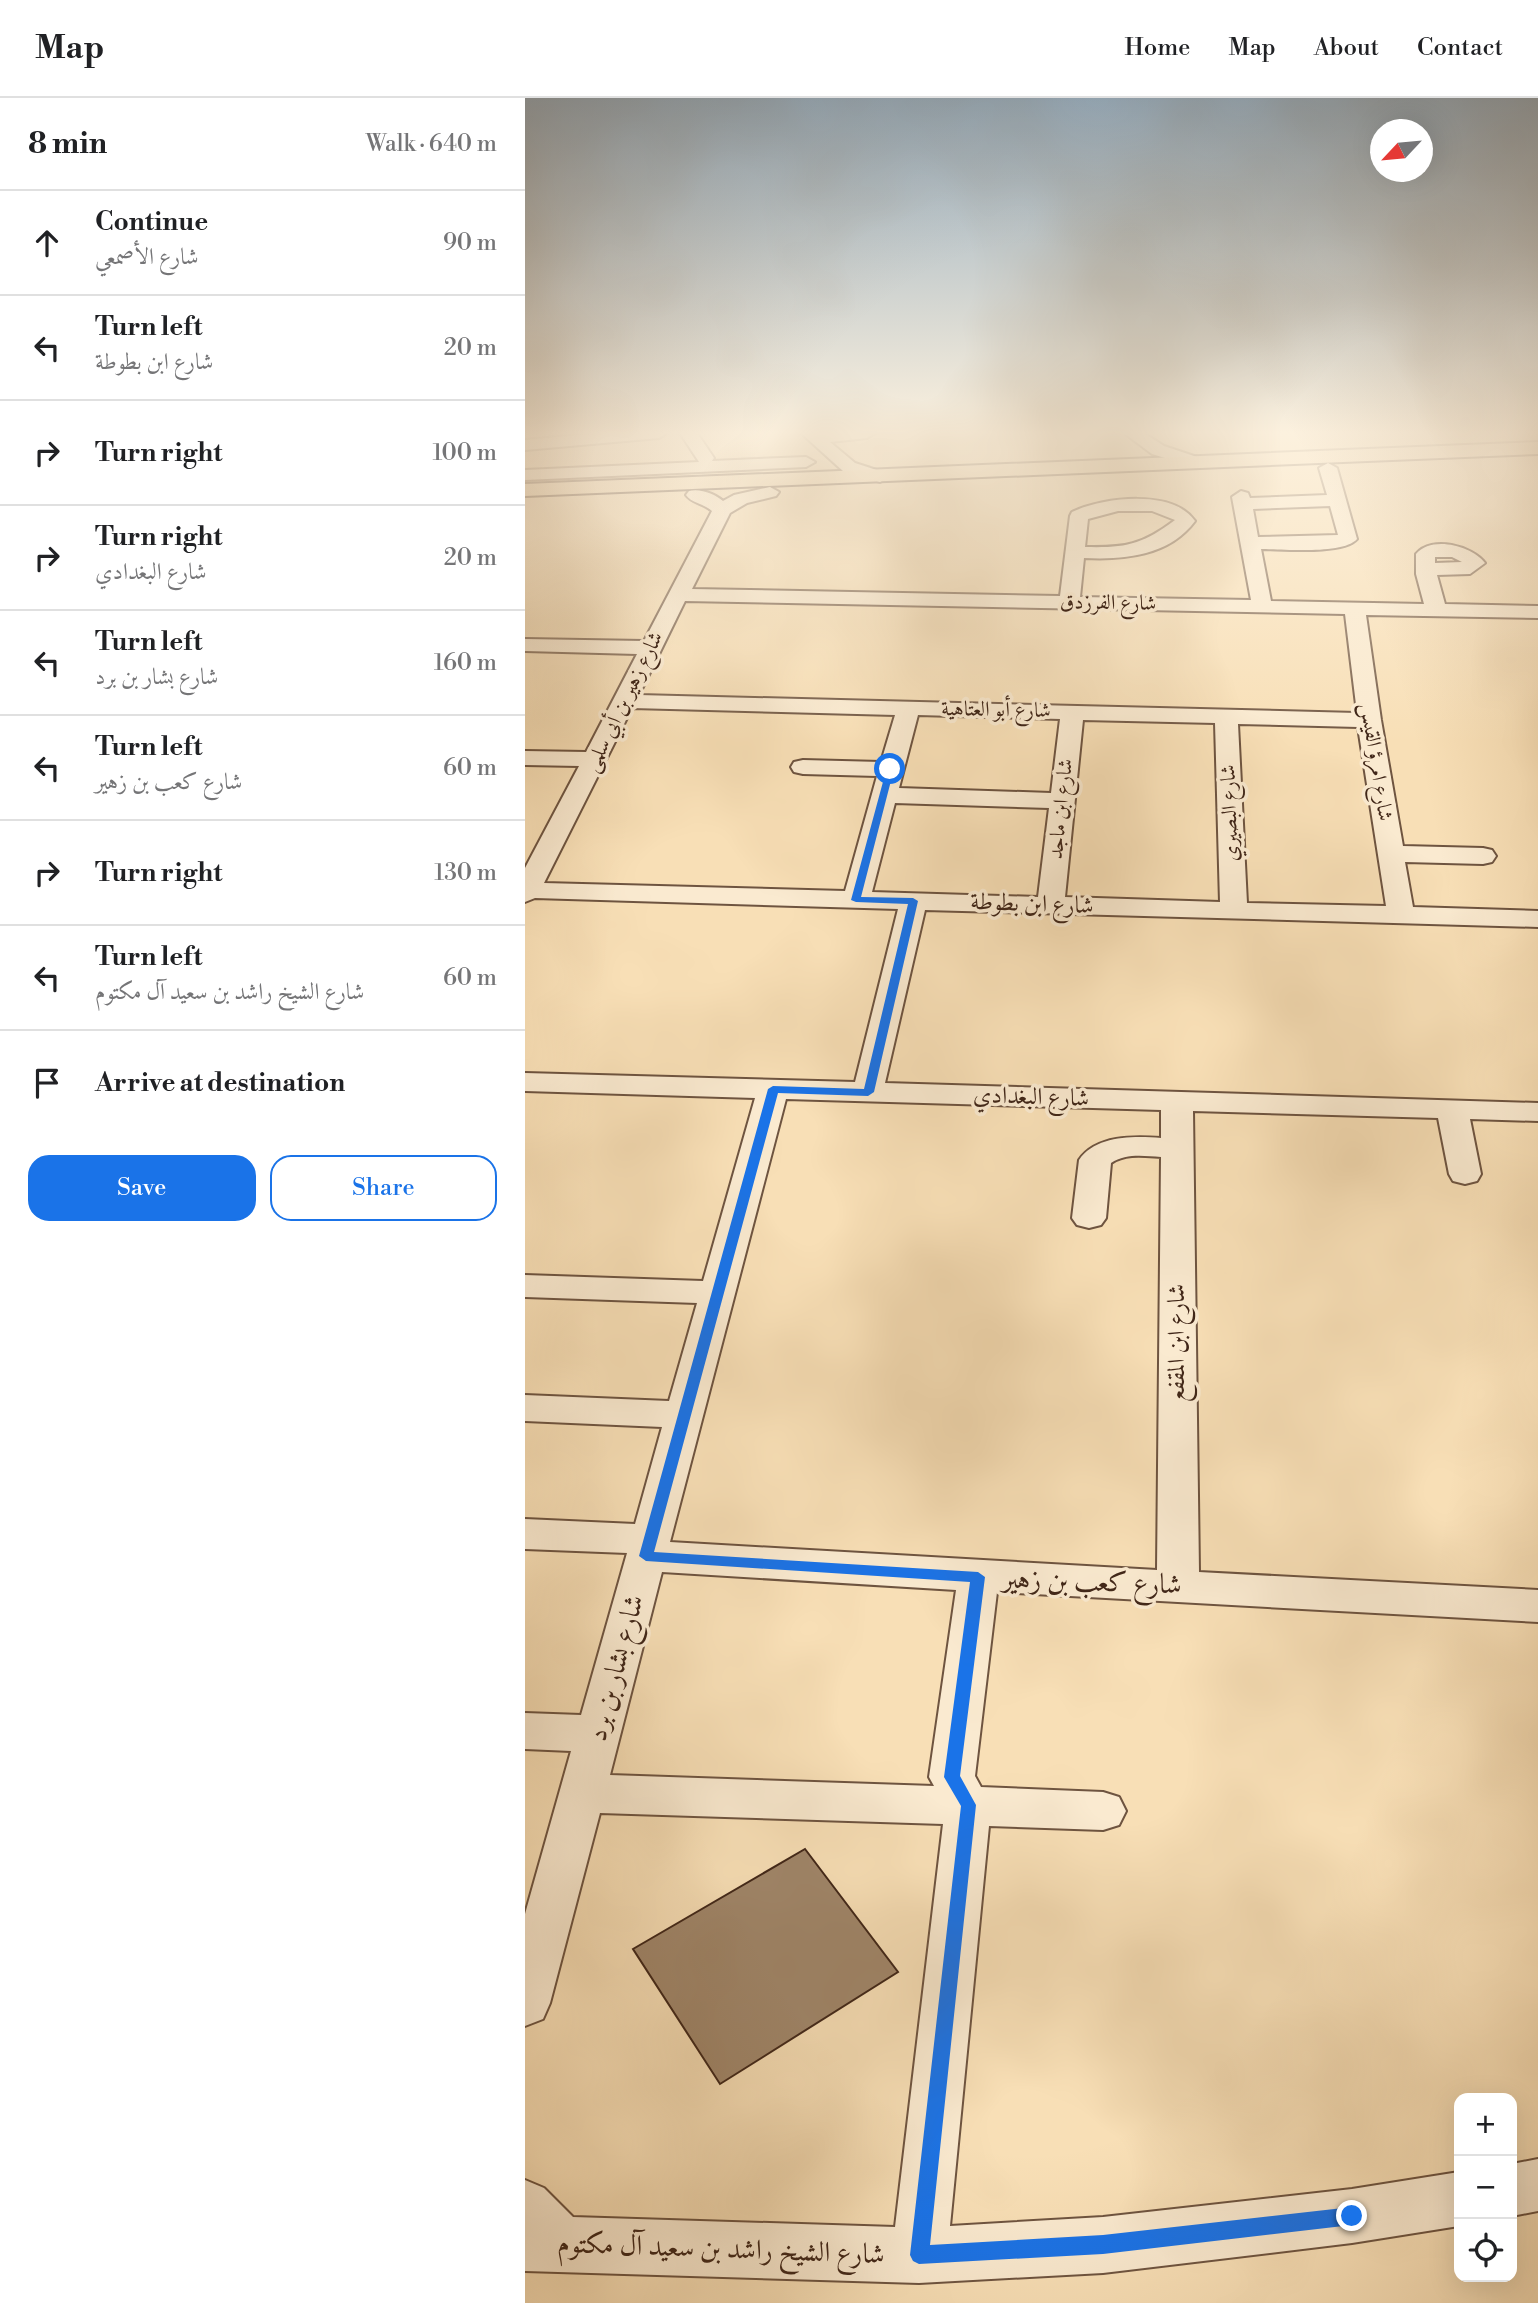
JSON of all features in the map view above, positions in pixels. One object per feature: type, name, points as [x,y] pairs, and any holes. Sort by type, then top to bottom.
[{"type":"street","name":"شارع زهير بن أبي سلمى","points":[[526,892],[709,536]]},
{"type":"street","points":[[1069,603],[1077,536]]},
{"type":"street","points":[[1075,552],[1120,554],[1143,551],[1165,536]]},
{"type":"street","points":[[1249,536],[1262,607]]},
{"type":"street","points":[[1250,543],[1333,543],[1347,539],[1346,536]]},
{"type":"street","points":[[1427,569],[1436,610]]},
{"type":"street","name":"شارع الفرزدق","points":[[678,595],[1538,612]]},
{"type":"street","points":[[876,622],[882,599]]},
{"type":"street","points":[[1149,625],[1156,622],[1159,604]]},
{"type":"street","name":"شارع امرؤ القيس","points":[[1355,608],[1369,720],[1401,915]]},
{"type":"street","points":[[525,645],[650,648]]},
{"type":"street","name":"شارع أبو العتاهية","points":[[624,701],[1369,720]]},
{"type":"street","points":[[856,900],[908,708]]},
{"type":"street","name":"شارع ابن ماجد","points":[[1051,905],[1072,712]]},
{"type":"street","name":"شارع البصيري","points":[[1226,716],[1234,910]]},
{"type":"street","points":[[525,758],[596,760]]},
{"type":"street","points":[[803,766],[890,769]]},
{"type":"street","points":[[883,795],[1061,801]]},
{"type":"street","points":[[1390,854],[1483,856]]},
{"type":"street","name":"شارع ابن بطوطة","points":[[526,892],[1538,919]]},
{"type":"street","points":[[868,1092],[913,901]]},
{"type":"street","name":"شارع البغدادي","points":[[525,1082],[1538,1112]]},
{"type":"street","name":"شارع بشار بن برد","points":[[525,2003],[773,1089]]},
{"type":"street","name":"شارع ابن المقفع","points":[[1177,1101],[1178,1586]]},
{"type":"street","points":[[1452,1109],[1465,1174]]},
{"type":"street","points":[[1089,1218],[1095,1160],[1101,1154],[1125,1147],[1177,1149]]},
{"type":"street","points":[[525,1286],[718,1293]]},
{"type":"street","points":[[525,1408],[685,1415]]},
{"type":"street","name":"شارع كعب بن زهير","points":[[525,1535],[978,1577],[1538,1606]]},
{"type":"street","points":[[919,2255],[968,1805],[952,1777],[978,1577]]},
{"type":"street","points":[[525,1731],[599,1734]]},
{"type":"street","points":[[582,1793],[1103,1811]]},
{"type":"street","points":[[1517,2189],[1538,2185]]},
{"type":"street","name":"شارع الشيخ راشد بن سعيد آل مكتوم","points":[[543,2244],[919,2255],[1103,2245],[1352,2216],[1454,2200]]},
{"type":"street","points":[[525,2207],[543,2244]]},
{"type":"building","points":[[805,1849],[898,1972],[720,2084],[633,1949]]},
{"type":"route","points":[[890,769],[856,900],[913,901],[868,1092],[773,1089],[646,1556],[978,1577],[952,1777],[968,1805],[919,2255],[1103,2245],[1352,2216]]}]
